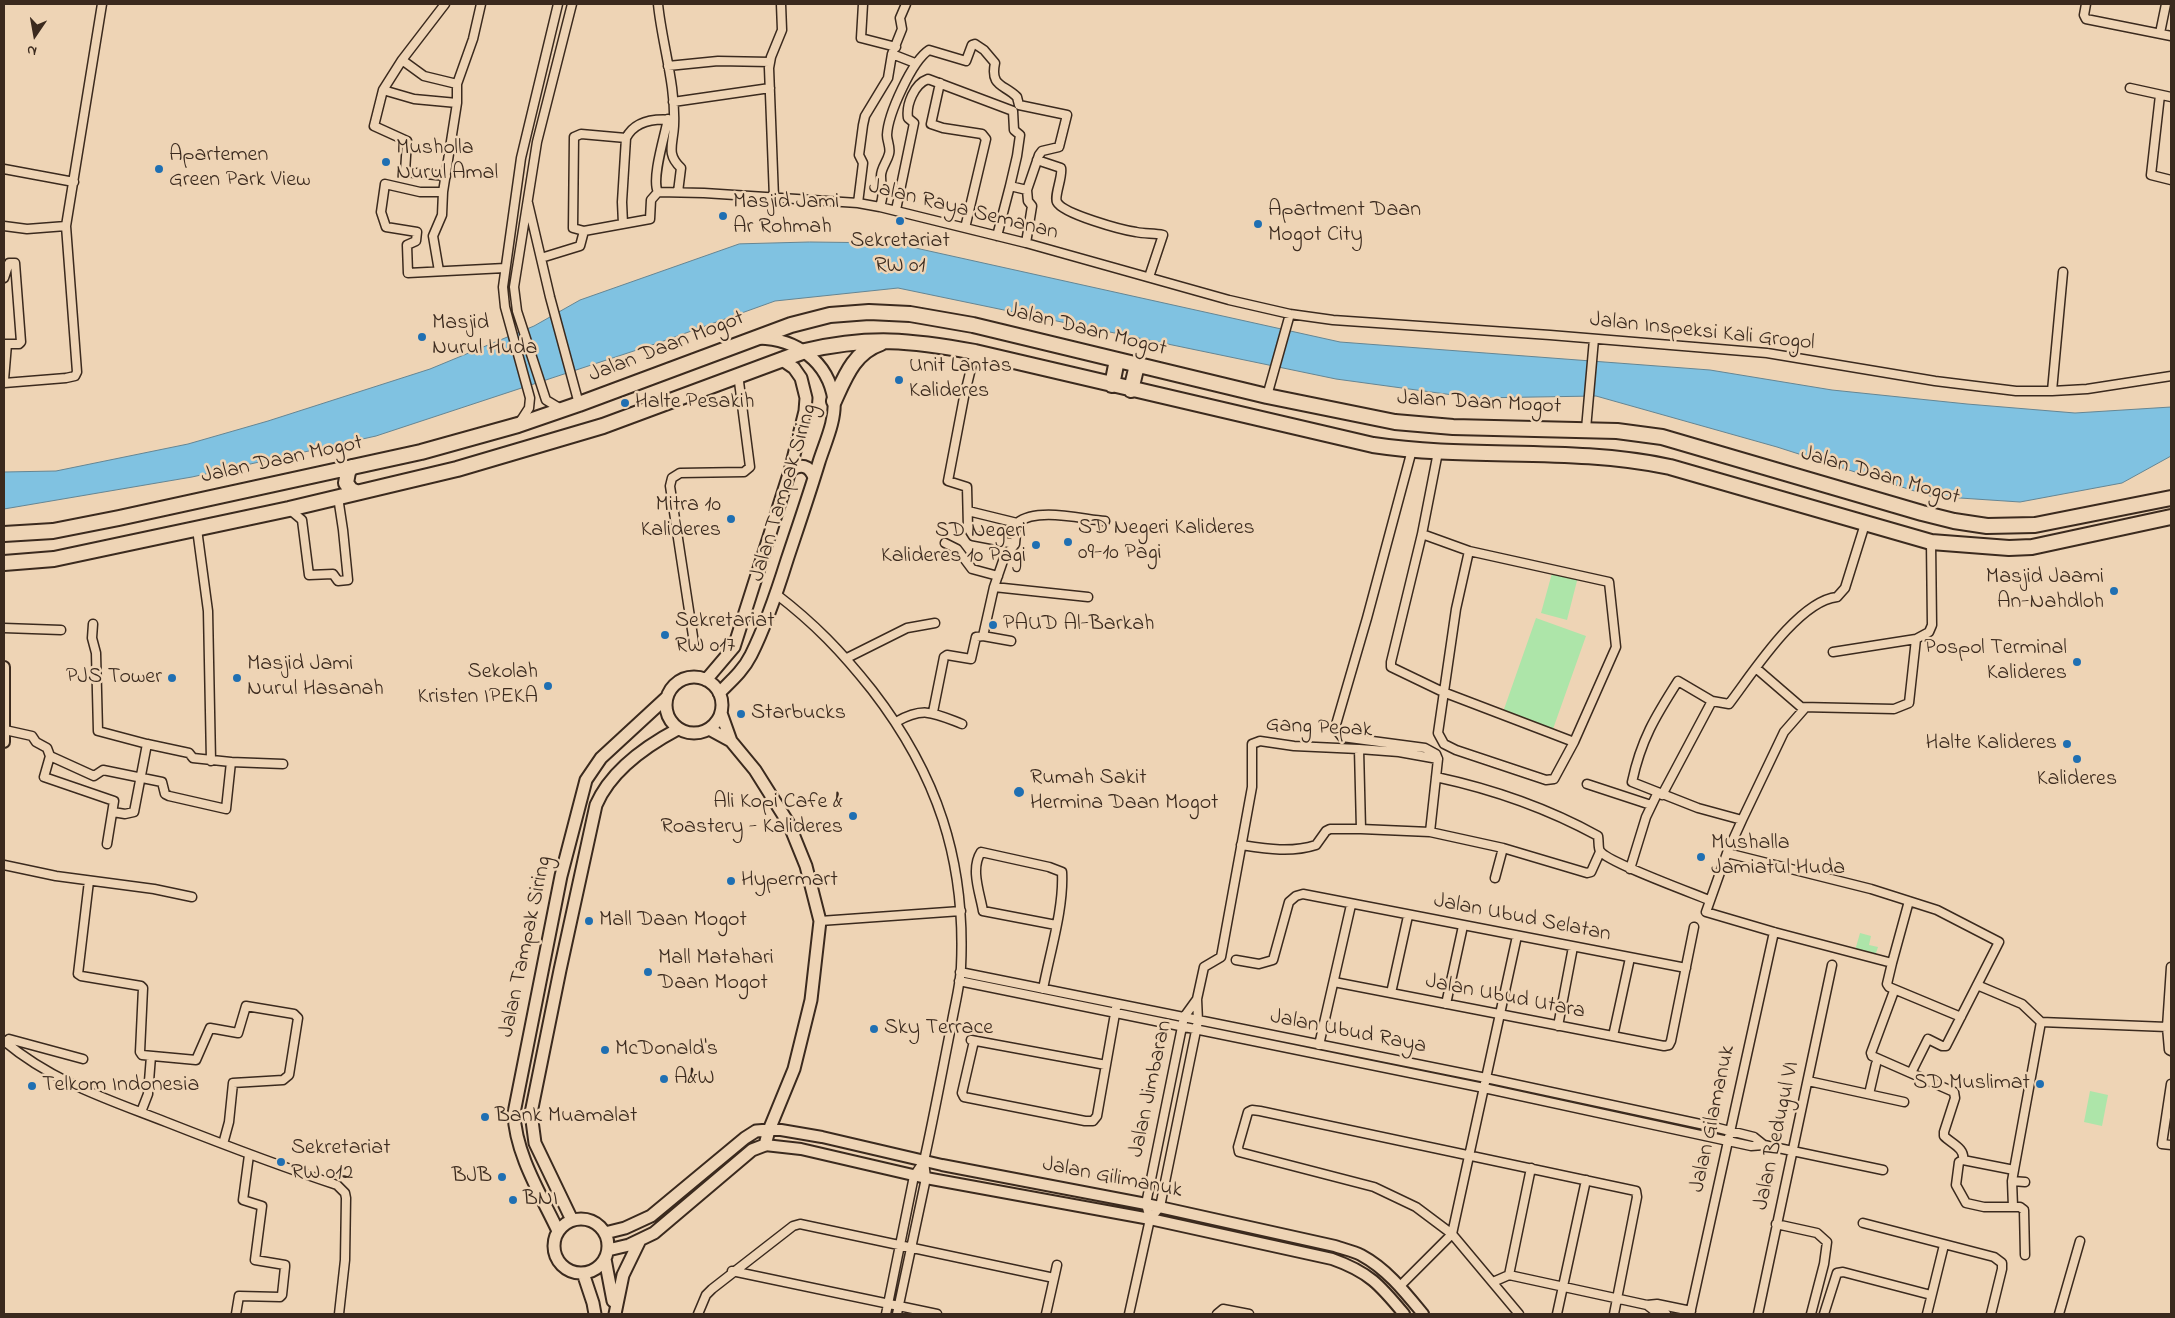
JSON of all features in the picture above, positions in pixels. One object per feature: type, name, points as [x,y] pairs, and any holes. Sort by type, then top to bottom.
[{"type":"highway","name":"Jalan Daan Mogot","points":[[4,534],[53,531],[318,476],[420,452],[518,425],[562,410],[810,319],[830,315],[888,312],[974,325],[1137,365],[1268,389],[1395,422],[1453,426],[1586,426],[1662,437],[1922,513],[1954,521],[1987,526],[2035,525],[2171,498]]},
{"type":"highway","name":"Jalan Daan Mogot","points":[[4,563],[54,559],[198,529],[457,469],[603,426],[780,359],[805,351],[852,341],[918,343],[975,352],[1350,441],[1438,452],[1562,454],[1634,459],[1670,467],[1930,542],[2038,546],[2171,518]]},
{"type":"highway","points":[[834,401],[849,370],[860,354],[874,345],[889,341]]},
{"type":"highway","points":[[1112,385],[1117,360]]},
{"type":"highway","points":[[1131,390],[1137,365]]},
{"type":"highway","points":[[352,467],[348,472],[346,483],[356,492]]},
{"type":"highway","points":[[318,476],[322,477],[329,486],[331,498]]},
{"type":"highway","points":[[1987,526],[2007,535],[2016,546],[2035,525]]},
{"type":"main road","name":"Jalan Tampak Siring","points":[[719,693],[740,672],[751,655],[776,594],[832,419],[834,401],[832,389],[821,366],[805,351],[782,340],[755,338]]},
{"type":"main road","name":"Jalan Tampak Siring","points":[[706,680],[734,647],[790,471],[805,411],[806,398],[801,378],[794,368],[780,359]]},
{"type":"main road","points":[[790,471],[799,466],[805,466],[809,468],[814,478]]},
{"type":"main road","points":[[687,677],[697,677],[706,680],[714,685],[722,702],[721,713],[716,722],[709,729],[693,733],[678,729],[667,715],[666,698],[670,689],[678,681],[687,677]]},
{"type":"main road","name":"Jalan Tampak Siring","points":[[558,1231],[519,1147],[514,1113],[561,876],[586,780],[601,758],[666,698]]},
{"type":"main road","points":[[615,1314],[607,1254],[608,1240],[604,1233],[595,1223],[588,1220],[572,1220],[558,1231],[553,1245],[557,1260],[568,1270],[583,1273],[592,1271],[600,1266],[607,1254],[660,1229],[752,1150],[765,1145],[769,1130],[794,1069],[811,1000],[820,921],[806,866],[789,824],[760,777],[732,741],[721,713]]},
{"type":"main road","name":"Jalan Tampak Siring","points":[[572,1220],[538,1150],[531,1122],[537,1081],[560,970],[596,805],[603,789],[650,744],[678,729]]},
{"type":"main road","points":[[709,729],[732,741]]},
{"type":"main road","points":[[604,1233],[625,1228],[651,1216],[745,1138],[756,1131],[769,1130]]},
{"type":"main road","points":[[615,1314],[623,1276],[640,1240]]},
{"type":"main road","points":[[583,1273],[595,1314]]},
{"type":"street","points":[[4,278],[8,264],[15,263],[22,337],[21,342],[18,344],[5,344],[4,381],[75,376],[77,372],[66,226],[102,4]]},
{"type":"street","points":[[446,4],[402,60],[383,90],[374,126],[407,141],[405,172],[446,176]]},
{"type":"street","points":[[439,271],[433,236],[442,215],[443,192],[457,103],[457,84],[469,54],[481,4]]},
{"type":"street","points":[[518,425],[524,418],[530,398],[503,296],[505,268],[521,158],[558,4]]},
{"type":"street","points":[[562,410],[546,400],[543,393],[518,311],[514,287],[537,142],[572,4]]},
{"type":"street","points":[[626,138],[581,134],[574,137],[573,228],[584,230],[650,219],[651,200],[658,192],[655,187],[657,174],[671,119],[673,102],[658,4]]},
{"type":"street","points":[[774,198],[770,62],[782,30],[781,4]]},
{"type":"street","points":[[863,4],[861,38],[894,50],[915,63]]},
{"type":"street","points":[[858,203],[864,163],[859,155],[862,125],[865,116],[888,78],[894,50],[902,29],[900,18],[906,4]]},
{"type":"street","points":[[2086,4],[2084,15],[2086,19],[2171,36]]},
{"type":"street","points":[[2160,33],[2166,4]]},
{"type":"street","points":[[880,207],[884,191],[882,173],[889,153],[887,136],[889,124],[898,96],[915,63],[930,50],[966,61],[972,45],[978,45],[995,63],[994,75],[996,82],[1013,93],[1017,97],[1019,105],[1067,115],[1058,147],[1042,151],[1037,160],[1028,190],[1028,201],[1033,208],[1026,243]]},
{"type":"street","points":[[402,60],[424,76],[457,84]]},
{"type":"street","points":[[668,66],[718,61],[770,62]]},
{"type":"street","points":[[896,210],[914,123],[908,118],[908,106],[918,85],[928,79],[1012,111],[1014,130],[1020,135],[1017,156],[997,236]]},
{"type":"street","points":[[940,83],[931,124],[943,128],[979,133],[985,135],[986,139],[965,228]]},
{"type":"street","points":[[673,102],[770,88]]},
{"type":"street","points":[[2130,88],[2171,97]]},
{"type":"street","points":[[383,90],[414,99],[457,103]]},
{"type":"street","points":[[2160,95],[2151,175],[2171,180]]},
{"type":"street","points":[[623,224],[622,202],[626,138],[632,130],[651,119],[671,119]]},
{"type":"street","points":[[671,119],[672,155],[675,164],[681,168],[678,192]]},
{"type":"street","points":[[1037,160],[1061,168],[1057,202],[1067,209],[1106,225],[1136,232],[1162,235],[1149,277]]},
{"type":"street","points":[[4,170],[74,182]]},
{"type":"street","points":[[443,192],[420,192],[385,184],[381,212],[386,227],[417,232],[416,241],[407,245],[408,273],[505,268]]},
{"type":"street","points":[[1010,186],[1028,190]]},
{"type":"street","name":"Jalan Raya Semanan","points":[[658,192],[858,203],[896,210],[1026,243],[1229,300]]},
{"type":"street","points":[[527,198],[550,297],[579,404]]},
{"type":"street","points":[[4,226],[27,229],[66,226]]},
{"type":"street","points":[[541,258],[580,246],[584,230]]},
{"type":"street","points":[[2052,392],[2063,272]]},
{"type":"street","name":"Jalan Inspeksi Kali Grogol","points":[[1229,300],[1289,317],[1766,353],[1935,381],[2016,391],[2052,392],[2087,389],[2171,376]]},
{"type":"street","points":[[1268,389],[1289,317]]},
{"type":"street","points":[[1586,426],[1593,341]]},
{"type":"street","points":[[975,352],[964,397],[948,481],[966,487],[968,528],[973,536],[1014,544]]},
{"type":"street","points":[[694,643],[670,486],[672,478],[680,473],[744,472],[750,467],[738,374]]},
{"type":"street","points":[[1412,450],[1335,728],[1342,737],[1425,748],[1436,754],[1438,759],[1430,832]]},
{"type":"street","points":[[1438,452],[1422,534],[1391,665],[1393,669],[1443,692],[1574,742]]},
{"type":"street","points":[[289,508],[302,520],[308,575],[333,574],[338,581],[348,580],[331,498]]},
{"type":"street","points":[[968,511],[1017,523]]},
{"type":"street","points":[[983,636],[994,587],[1004,558],[1014,544],[1017,523],[1025,517],[1039,514],[1105,521]]},
{"type":"street","points":[[1742,820],[1698,808],[1632,782],[1637,760],[1650,726],[1678,681],[1712,701],[1729,704],[1791,624],[1826,598],[1836,597],[1845,588],[1865,524]]},
{"type":"street","points":[[198,529],[208,611],[211,761]]},
{"type":"street","points":[[1422,534],[1469,551],[1609,582],[1616,647],[1574,742],[1554,779],[1549,781],[1456,750],[1444,744],[1438,733],[1456,608],[1469,551]]},
{"type":"street","points":[[944,542],[958,549],[972,569],[998,576]]},
{"type":"street","points":[[1833,652],[1916,640],[1931,629],[1930,542]]},
{"type":"street","points":[[994,587],[1088,597]]},
{"type":"street","points":[[776,594],[807,618],[847,658],[896,722],[912,748],[936,798],[947,832],[961,911],[959,981],[924,1161],[926,1178],[898,1310]]},
{"type":"street","points":[[847,658],[907,628],[935,623]]},
{"type":"street","points":[[93,624],[92,638],[96,653],[98,731],[189,753],[193,758],[211,761],[283,764]]},
{"type":"street","points":[[4,628],[61,630]]},
{"type":"street","points":[[933,712],[944,657],[947,655],[971,659],[976,637],[983,636],[1011,641]]},
{"type":"street","points":[[1757,668],[1805,708],[1894,709],[1909,703],[1916,640]]},
{"type":"street","points":[[4,667],[7,730],[4,742]]},
{"type":"street","points":[[1630,869],[1651,805],[1660,794],[1712,701]]},
{"type":"street","points":[[1805,708],[1784,732],[1726,853],[1706,912],[1892,963]]},
{"type":"street","points":[[896,722],[912,713],[933,712],[962,724]]},
{"type":"street","points":[[7,730],[32,736],[36,742],[47,748],[50,756],[44,777],[114,802],[107,844]]},
{"type":"street","name":"Gang Pepak","points":[[1230,916],[1252,788],[1252,744],[1260,741],[1310,747],[1359,748],[1399,752],[1438,759]]},
{"type":"street","points":[[113,812],[125,814],[134,812],[147,744]]},
{"type":"street","points":[[1359,748],[1361,830]]},
{"type":"street","points":[[50,756],[94,776],[103,770],[162,782],[165,794],[169,796],[226,809],[231,762]]},
{"type":"street","points":[[1241,845],[1275,851],[1290,850],[1316,845],[1326,831],[1330,829],[1430,832],[1503,848],[1589,873],[1600,852],[1598,836],[1553,814],[1516,800],[1436,777]]},
{"type":"street","points":[[1587,784],[1651,805]]},
{"type":"street","points":[[1496,878],[1503,848]]},
{"type":"street","points":[[1043,989],[1056,925],[1062,872],[1049,867],[981,852],[975,869],[984,911],[1056,925]]},
{"type":"street","points":[[1600,852],[1630,869],[1709,900]]},
{"type":"street","points":[[1726,853],[1871,889],[1937,910],[1999,942],[1946,1046],[1942,1046],[1930,1039],[1926,1041],[1911,1073]]},
{"type":"street","points":[[4,865],[89,881],[135,886],[192,897]]},
{"type":"street","points":[[89,881],[78,974],[141,986],[143,988],[140,1052],[142,1055],[196,1060],[210,1028],[238,1033],[246,1006],[294,1014],[298,1018],[289,1076],[283,1080],[233,1083],[230,1122],[223,1144]]},
{"type":"street","name":"Jalan Ubud Selatan","points":[[1236,960],[1259,964],[1273,960],[1289,902],[1296,896],[1303,894],[1351,905],[1686,968]]},
{"type":"street","points":[[1909,901],[1887,984],[1894,991],[1961,1016]]},
{"type":"street","points":[[1319,1045],[1351,905]]},
{"type":"street","points":[[820,921],[961,911]]},
{"type":"street","name":"Jalan Jimbaran","points":[[1129,1314],[1150,1219],[1160,1207],[1198,1021],[1197,999],[1204,967],[1221,957],[1230,916]]},
{"type":"street","points":[[1391,993],[1408,916]]},
{"type":"street","points":[[1446,1004],[1463,926]]},
{"type":"street","points":[[1686,968],[1694,927]]},
{"type":"street","name":"Jalan Gilamanuk","points":[[1691,1313],[1729,1130],[1774,932]]},
{"type":"street","points":[[1400,1286],[1452,1234],[1517,936]]},
{"type":"street","points":[[1558,1026],[1573,947]]},
{"type":"street","points":[[1612,1036],[1630,958]]},
{"type":"street","name":"Jalan Bedugul VI","points":[[1758,1314],[1832,965]]},
{"type":"street","points":[[2171,967],[2171,999],[2167,1027],[2169,1050],[2171,1051]]},
{"type":"street","name":"Jalan Ubud Utara","points":[[1334,982],[1664,1046],[1669,1045],[1686,968]]},
{"type":"street","name":"Jalan Ubud Raya","points":[[960,972],[1486,1078],[1729,1130],[1754,1137],[1764,1145]]},
{"type":"street","name":"Jalan Ubud Raya","points":[[959,981],[1484,1088],[1751,1146],[1764,1145]]},
{"type":"street","points":[[1978,985],[2022,1004],[2041,1022],[2167,1027]]},
{"type":"street","points":[[1894,991],[1871,1053],[1875,1058],[1954,1092],[1955,1098],[1944,1136],[1963,1151],[1963,1160]]},
{"type":"street","name":"Jalan Jimbaran","points":[[1150,1219],[1146,1204],[1182,1026],[1184,1017],[1197,999]]},
{"type":"street","points":[[1106,1065],[972,1040],[962,1093],[964,1097],[1093,1121],[1097,1116],[1106,1065],[1115,1013],[1116,1004]]},
{"type":"street","points":[[2013,1207],[2012,1181],[2041,1022]]},
{"type":"street","points":[[1211,1032],[1212,1024]]},
{"type":"street","points":[[5,1041],[10,1039],[83,1059]]},
{"type":"street","points":[[5,1041],[31,1062],[74,1086],[248,1154],[337,1186],[345,1193],[345,1260],[340,1314]]},
{"type":"street","points":[[141,1112],[148,1094],[151,1056]]},
{"type":"street","points":[[1869,1094],[1876,1064]]},
{"type":"street","points":[[1808,1080],[1904,1102]]},
{"type":"street","points":[[2171,1084],[2162,1144],[2171,1145]]},
{"type":"street","points":[[1519,1314],[1452,1234],[1416,1207],[1374,1186],[1239,1152],[1238,1147],[1248,1112],[1252,1110],[1634,1190],[1637,1194],[1614,1314]]},
{"type":"street","name":"Jalan Gilimanuk","points":[[769,1130],[782,1130],[822,1137],[924,1161],[1146,1204],[1335,1246],[1360,1255],[1382,1269],[1400,1286],[1423,1314]]},
{"type":"street","name":"Jalan Gilimanuk","points":[[765,1145],[801,1150],[914,1176],[1150,1219],[1332,1259],[1354,1267],[1384,1290],[1404,1314]]},
{"type":"street","points":[[1764,1145],[1883,1170]]},
{"type":"street","points":[[236,1314],[239,1296],[280,1297],[282,1295],[286,1267],[285,1265],[256,1260],[262,1206],[244,1202],[243,1200],[248,1154]]},
{"type":"street","points":[[1963,1160],[2014,1170]]},
{"type":"street","points":[[1963,1160],[1959,1162],[1956,1185],[1966,1203],[1984,1207],[2020,1207],[2024,1210],[2025,1255]]},
{"type":"street","points":[[886,1314],[914,1176],[924,1161]]},
{"type":"street","points":[[1509,1276],[1531,1168]]},
{"type":"street","points":[[1557,1314],[1586,1180]]},
{"type":"street","points":[[2012,1181],[2024,1182]]},
{"type":"street","points":[[1148,1192],[1162,1195]]},
{"type":"street","points":[[1863,1223],[1994,1257],[2002,1263],[2002,1269],[1991,1314]]},
{"type":"street","points":[[698,1314],[706,1295],[732,1272],[793,1226],[800,1224],[1054,1278]]},
{"type":"street","points":[[1776,1224],[1817,1233],[1827,1242],[1824,1264],[1811,1314]]},
{"type":"street","points":[[2060,1314],[2080,1241]]},
{"type":"street","points":[[1927,1314],[1944,1245]]},
{"type":"street","points":[[1046,1314],[1057,1265]]},
{"type":"street","points":[[732,1272],[888,1304],[898,1310],[937,1314]]},
{"type":"street","points":[[1824,1314],[1837,1273],[1843,1272],[1931,1296]]},
{"type":"street","points":[[1493,1282],[1509,1276],[1647,1305],[1657,1304],[1691,1313]]},
{"type":"street","points":[[1647,1305],[1656,1312],[1666,1314]]},
{"type":"street","points":[[1217,1314],[1223,1309],[1249,1314]]},
{"type":"green space","points":[[1554,566],[1579,573],[1567,620],[1541,613]]},
{"type":"green space","points":[[1536,618],[1586,636],[1553,729],[1503,712]]},
{"type":"green space","points":[[1860,933],[1871,936],[1869,945],[1878,947],[1874,959],[1854,954]]},
{"type":"green space","points":[[2090,1091],[2108,1095],[2102,1126],[2084,1122]]},
{"type":"water","points":[[810,242],[893,243],[1340,342],[1710,370],[1832,390],[2075,413],[2171,407],[2171,456],[2122,483],[2020,502],[1930,496],[1777,447],[1596,396],[1475,398],[1336,379],[898,288],[775,301],[658,343],[376,436],[192,477],[4,509],[4,472],[56,471],[188,444],[268,421],[430,369],[534,326],[580,300],[739,244]]},
{"type":"place","name":"Musholla Nurul Amal","points":[[386,162]]},
{"type":"place","name":"Apartemen Green Park View","points":[[159,169]]},
{"type":"place","name":"Masjid Jami Ar Rohmah","points":[[723,216]]},
{"type":"place","name":"Sekretariat RW 01","points":[[900,221]]},
{"type":"place","name":"Apartment Daan Mogot City","points":[[1258,224]]},
{"type":"place","name":"Masjid Nurul Huda","points":[[422,337]]},
{"type":"place","name":"Unit Lantas Kalideres","points":[[899,380]]},
{"type":"place","name":"Halte Pesakih","points":[[625,403]]},
{"type":"place","name":"Mitra 10 Kalideres","points":[[731,519]]},
{"type":"place","name":"SD Negeri Kalideres 09-10 Pagi","points":[[1068,542]]},
{"type":"place","name":"SD Negeri Kalideres 10 Pagi","points":[[1036,545]]},
{"type":"place","name":"Masjid Jaami An-Nahdloh","points":[[2114,591]]},
{"type":"place","name":"PAUD Al-Barkah","points":[[993,625]]},
{"type":"place","name":"Sekretariat RW 017","points":[[665,635]]},
{"type":"place","name":"Pospol Terminal Kalideres","points":[[2077,662]]},
{"type":"place","name":"PJS Tower","points":[[172,678]]},
{"type":"place","name":"Masjid Jami Nurul Hasanah","points":[[237,678]]},
{"type":"place","name":"Sekolah Kristen IPEKA","points":[[548,686]]},
{"type":"place","name":"Starbucks","points":[[741,714]]},
{"type":"place","name":"Halte Kalideres","points":[[2067,744]]},
{"type":"place","name":"Kalideres","points":[[2077,759]]},
{"type":"place","name":"Rumah Sakit Hermina Daan Mogot","points":[[1019,792]]},
{"type":"place","name":"Ali Kopi Cafe & Roastery - Kalideres","points":[[853,816]]},
{"type":"place","name":"Mushalla Jamiatul Huda","points":[[1701,857]]},
{"type":"place","name":"Hypermart","points":[[731,881]]},
{"type":"place","name":"Mall Daan Mogot","points":[[589,921]]},
{"type":"place","name":"Mall Matahari Daan Mogot","points":[[648,972]]},
{"type":"place","name":"Sky Terrace","points":[[874,1029]]},
{"type":"place","name":"McDonald's","points":[[605,1050]]},
{"type":"place","name":"A&W","points":[[664,1079]]},
{"type":"place","name":"SD Muslimat","points":[[2040,1084]]},
{"type":"place","name":"Telkom Indonesia","points":[[32,1086]]},
{"type":"place","name":"Bank Muamalat","points":[[485,1117]]},
{"type":"place","name":"Sekretariat RW 012","points":[[281,1162]]},
{"type":"place","name":"BJB","points":[[502,1177]]},
{"type":"place","name":"BNI","points":[[513,1200]]}]
